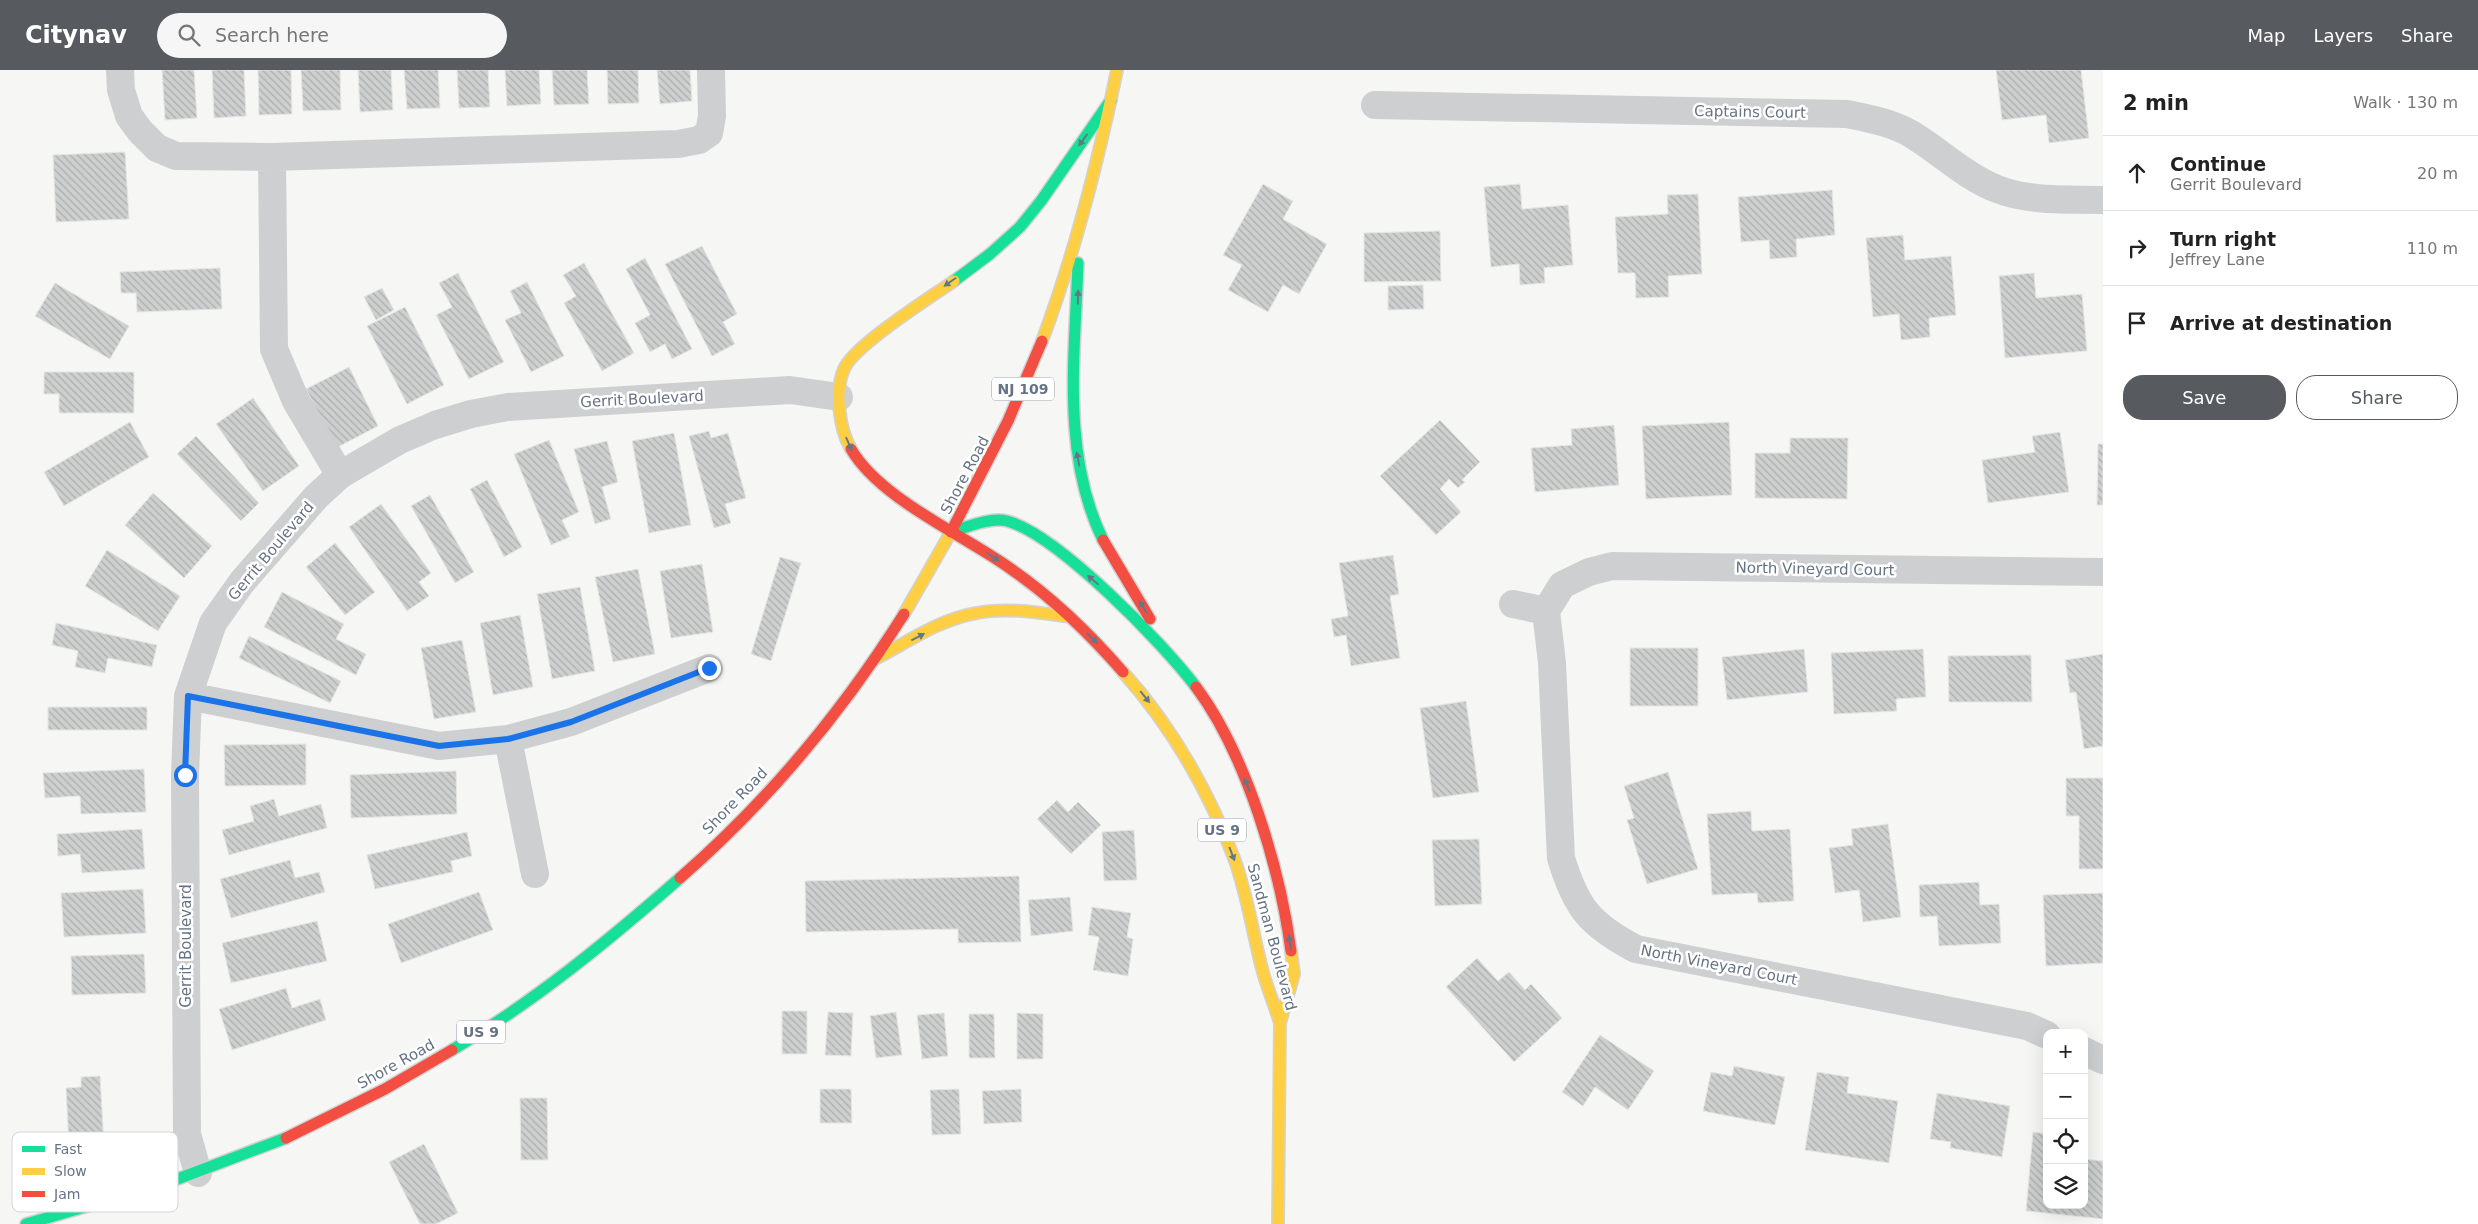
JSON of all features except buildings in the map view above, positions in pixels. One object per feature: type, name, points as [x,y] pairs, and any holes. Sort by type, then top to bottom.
[{"type":"main road","name":"Shore Road","points":[[178,1180],[304,1130],[414,1073],[519,1008],[598,948],[674,884],[765,793],[805,748],[875,659],[952,532],[984,474],[1028,377],[1078,239],[1100,160],[1117,70]]},
{"type":"main road","points":[[952,532],[909,505],[860,464],[848,444],[840,417],[839,397],[845,367],[876,334],[990,254],[1020,227],[1042,201],[1111,100]]},
{"type":"main road","points":[[1078,239],[1077,320],[1072,404],[1075,444],[1083,482],[1094,520],[1112,556],[1178,663]]},
{"type":"main road","name":"Sandman Boulevard","points":[[952,532],[994,520],[1007,521],[1041,537],[1099,585],[1178,663],[1204,698],[1225,734],[1261,821],[1286,913],[1294,974],[1280,1024],[1278,1224]]},
{"type":"main road","name":"Sandman Boulevard","points":[[952,532],[1012,569],[1070,617],[1093,638],[1148,700],[1195,773],[1234,858],[1253,922],[1264,976],[1280,1024]]},
{"type":"main road","name":"US 9","points":[[875,659],[944,624],[967,615],[1000,611],[1070,617]]},
{"type":"main road","name":"Shore Road","points":[[26,1224],[72,1212]]},
{"type":"street","points":[[120,70],[121,90],[129,116],[140,131],[157,148],[176,156],[272,157],[678,144],[699,140],[709,133],[712,116],[712,70]]},
{"type":"street","name":"Captains Court","points":[[1375,106],[1847,114],[1885,122],[1918,138],[1962,170],[1997,189],[2033,198],[2103,200]]},
{"type":"street","points":[[272,157],[274,350],[296,401],[340,475]]},
{"type":"street","name":"Gerrit Boulevard","points":[[198,1173],[187,1134],[185,775],[188,696],[213,623],[236,590],[286,530],[340,475],[400,440],[435,425],[471,414],[508,407],[790,390],[839,397]]},
{"type":"street","name":"North Vineyard Court","points":[[2043,1033],[2027,1026],[1636,948],[1607,934],[1586,913],[1570,887],[1561,858],[1552,663],[1546,610],[1562,585],[1588,572],[1612,566],[2103,572]]},
{"type":"street","points":[[1513,604],[1546,610]]},
{"type":"street","points":[[188,696],[439,746],[508,739],[571,722],[709,668]]},
{"type":"street","points":[[508,739],[535,874]]},
{"type":"street","points":[[2088,1053],[2103,1060]]},
{"type":"traffic: fast","points":[[954,281],[990,254],[1020,227],[1041,201],[1111,100]]},
{"type":"traffic: fast","points":[[1078,263],[1074,368],[1076,439],[1081,473],[1090,507],[1103,540]]},
{"type":"traffic: fast","points":[[951,532],[993,520],[1007,521],[1028,530],[1053,546],[1108,593],[1160,645],[1196,687]]},
{"type":"traffic: fast","points":[[452,1050],[512,1012],[570,970],[680,878]]},
{"type":"traffic: fast","points":[[178,1179],[286,1138]]},
{"type":"traffic: fast","points":[[26,1224],[67,1212]]},
{"type":"traffic: slow","points":[[1042,341],[1085,207],[1117,70]]},
{"type":"traffic: slow","points":[[851,449],[843,431],[839,408],[840,386],[845,367],[852,357],[878,334],[954,281]]},
{"type":"traffic: slow","points":[[904,614],[951,532]]},
{"type":"traffic: slow","points":[[875,659],[937,626],[963,616],[989,611],[1012,611],[1070,617]]},
{"type":"traffic: slow","points":[[1123,672],[1173,737],[1213,808],[1239,872],[1264,976],[1280,1023]]},
{"type":"traffic: slow","points":[[1278,1224],[1280,1023],[1294,974],[1291,951]]},
{"type":"traffic: jam","points":[[951,532],[1008,421],[1042,341]]},
{"type":"traffic: jam","points":[[851,449],[864,467],[902,500],[992,556],[1042,592],[1084,630],[1123,672]]},
{"type":"traffic: jam","points":[[1103,540],[1150,619]]},
{"type":"traffic: jam","points":[[680,878],[743,819],[773,787],[855,686],[904,614]]},
{"type":"traffic: jam","points":[[1196,687],[1214,714],[1230,745],[1258,813],[1279,884],[1291,951]]},
{"type":"traffic: jam","points":[[286,1138],[385,1089],[452,1050]]},
{"type":"route","points":[[185,775],[188,696],[439,746],[508,739],[571,722],[709,668]]}]
